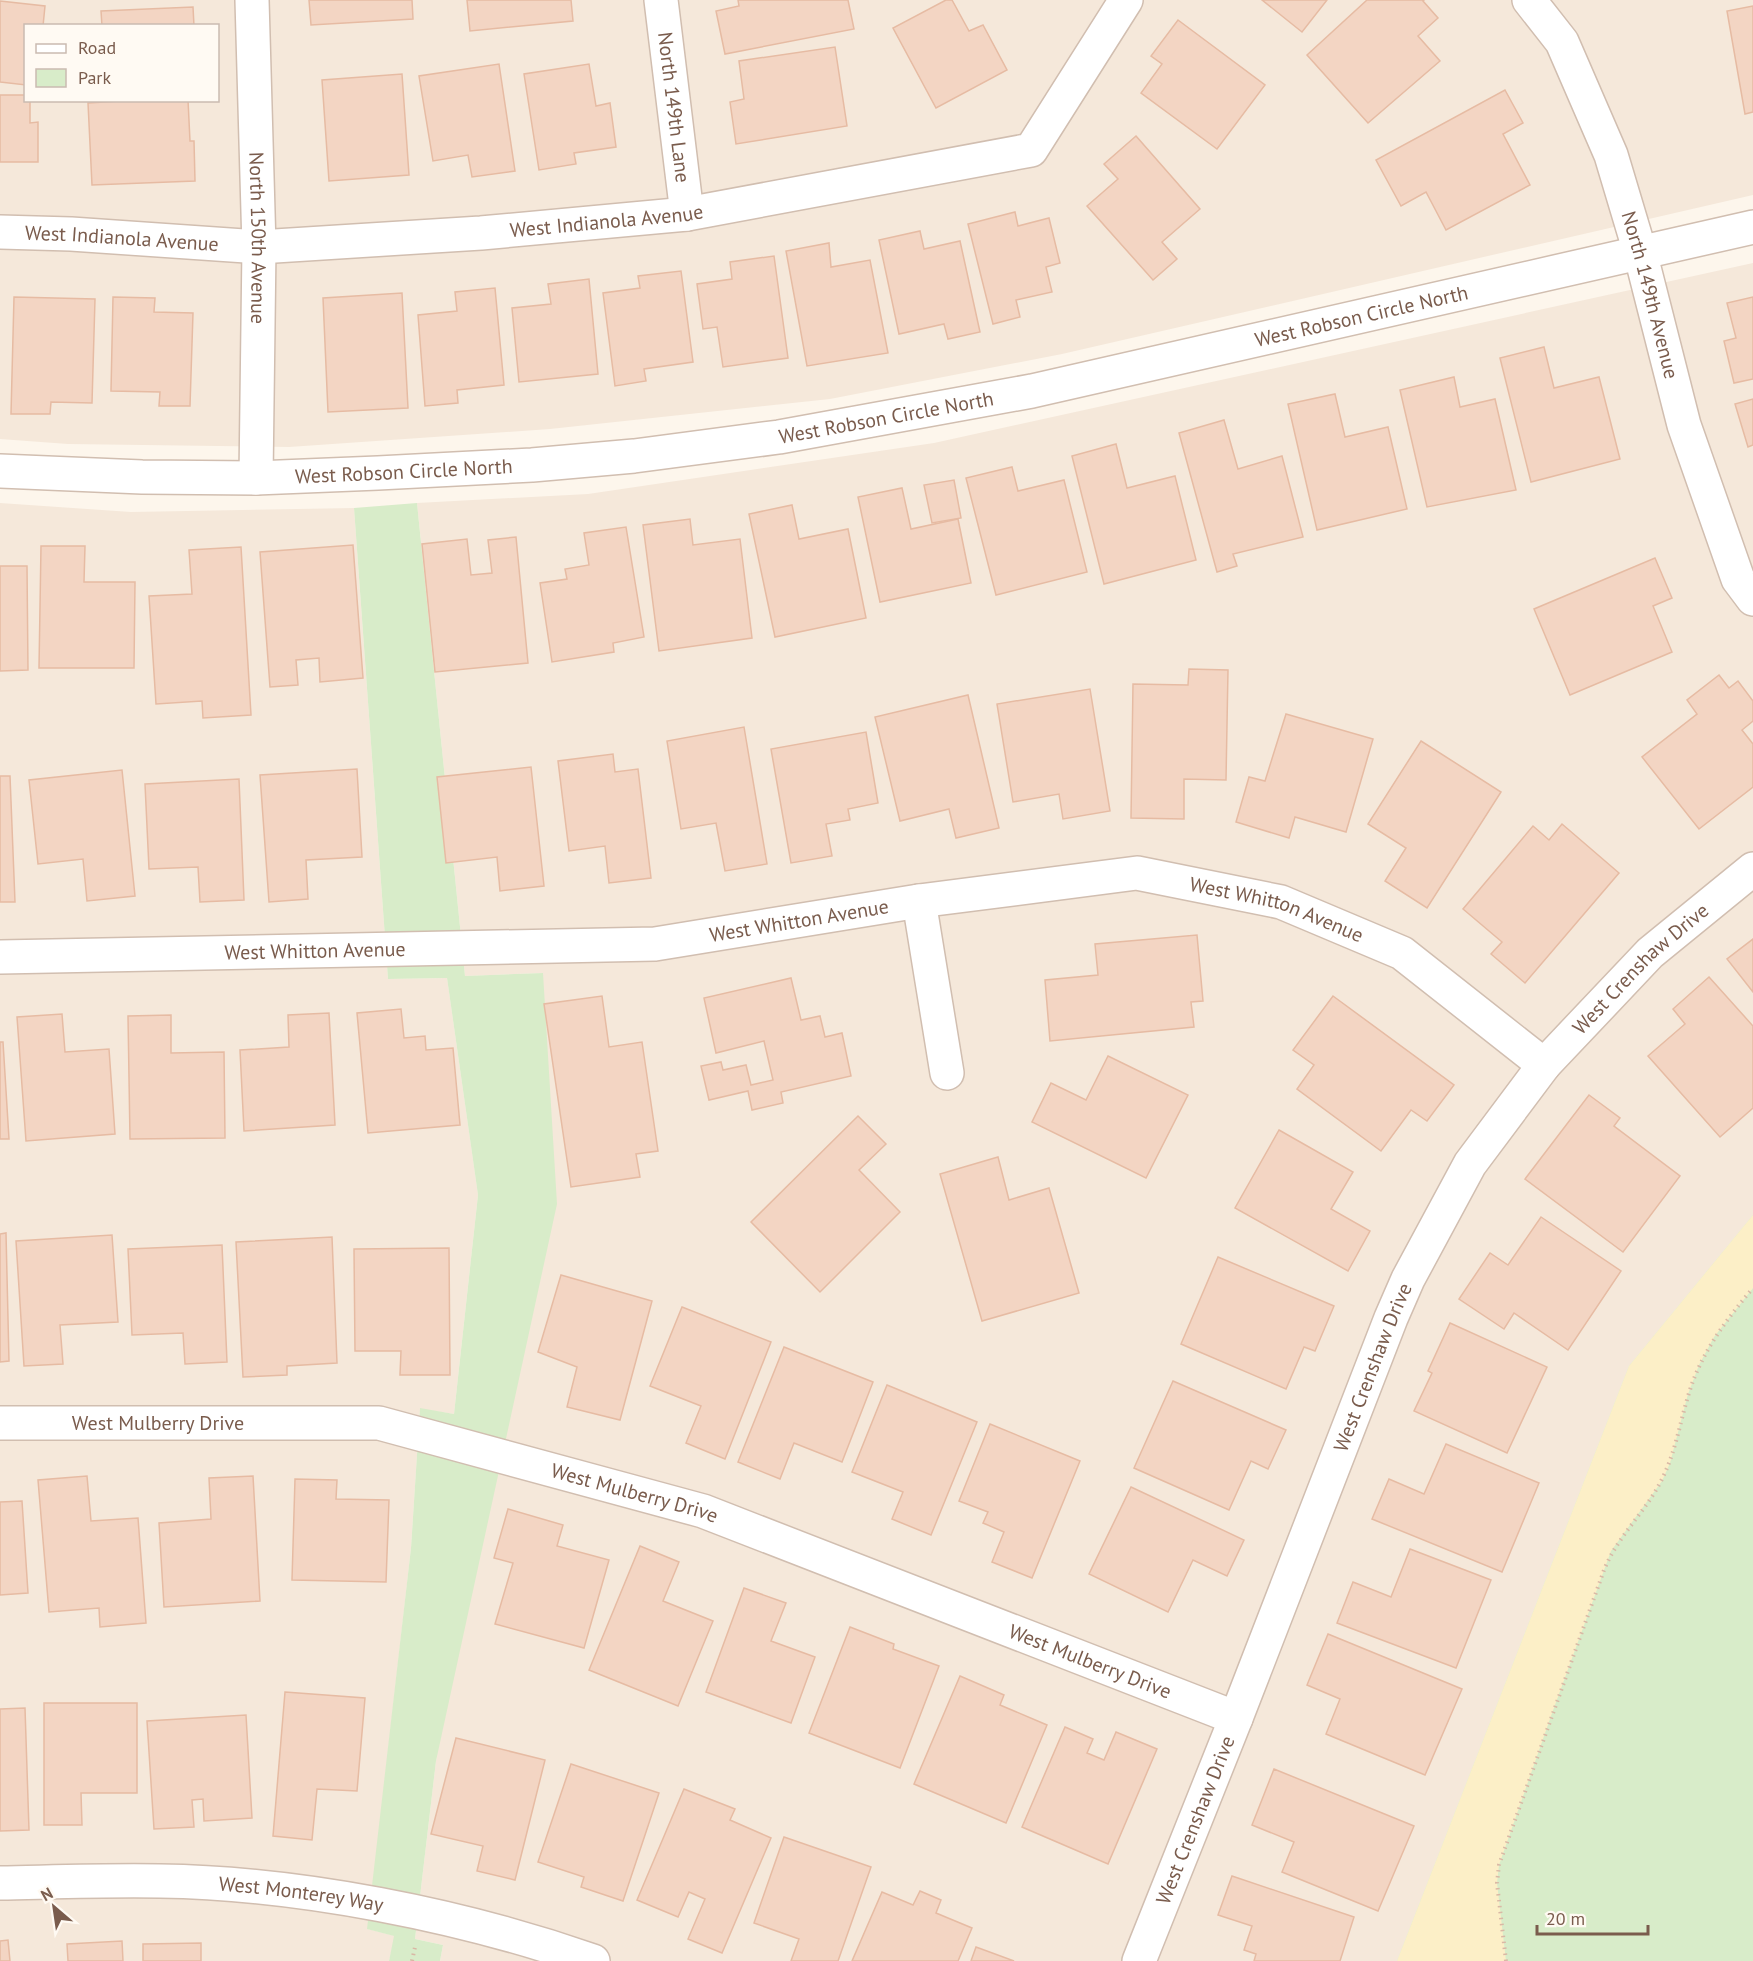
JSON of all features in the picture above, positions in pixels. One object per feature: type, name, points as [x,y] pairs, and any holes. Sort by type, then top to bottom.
[{"type":"street","name":"North 150th Avenue","points":[[252,0],[259,248],[256,478]]},
{"type":"street","name":"North 149th Lane","points":[[661,0],[687,214]]},
{"type":"street","name":"West Indianola Avenue","points":[[0,232],[71,234],[259,248],[480,233],[687,214],[1030,150],[1126,0]]},
{"type":"street","name":"North 149th Avenue","points":[[1529,0],[1562,42],[1611,155],[1640,252],[1684,425],[1738,579],[1753,599]]},
{"type":"street","name":"West Robson Circle North","points":[[0,471],[256,478],[532,465],[634,456],[778,437],[1032,391],[1753,227]]},
{"type":"street","name":"West Crenshaw Drive","points":[[1139,1961],[1236,1718],[1374,1359],[1408,1279],[1470,1164],[1544,1065],[1650,953],[1753,869]]},
{"type":"street","name":"West Whitton Avenue","points":[[0,957],[655,944],[919,901],[1137,873],[1281,902],[1402,953],[1544,1065]]},
{"type":"street","points":[[919,901],[947,1073]]},
{"type":"street","name":"West Mulberry Drive","points":[[0,1423],[379,1423],[703,1511],[1236,1718]]},
{"type":"street","name":"West Monterey Way","points":[[0,1883],[160,1881],[228,1885],[298,1893],[363,1902],[432,1916],[495,1931],[593,1961]]},
{"type":"path","points":[[1506,1961],[1497,1883],[1499,1865],[1604,1570],[1611,1551],[1662,1481],[1670,1463],[1699,1365],[1714,1337],[1753,1288]]},
{"type":"shaded area","points":[[0,0],[1753,0],[1753,195],[1062,354],[830,399],[550,429],[289,447],[68,444],[0,439]]},
{"type":"shaded area","points":[[1753,263],[1753,1215],[1629,1366],[1397,1961],[440,1961],[443,1945],[415,1939],[436,1761],[543,973],[465,976],[417,503],[588,494],[934,443]]},
{"type":"shaded area","points":[[0,503],[131,512],[354,508],[388,979],[447,978],[478,1195],[454,1414],[420,1409],[411,1548],[368,1929],[395,1936],[389,1961],[0,1961]]},
{"type":"green space","points":[[417,503],[465,976],[543,973],[557,1204],[436,1761],[415,1939],[443,1945],[440,1961],[389,1961],[394,1936],[367,1929],[411,1548],[420,1408],[454,1414],[478,1195],[447,978],[388,979],[354,508]]},
{"type":"green space","points":[[1753,1215],[1753,1961],[1397,1961],[1629,1366]]},
{"type":"sand","points":[[1753,1215],[1753,1288],[1714,1337],[1699,1365],[1688,1394],[1670,1463],[1662,1481],[1611,1551],[1499,1865],[1497,1883],[1506,1961],[1397,1961],[1629,1366]]},
{"type":"building","points":[[309,0],[412,0],[413,19],[311,25]]},
{"type":"building","points":[[467,0],[571,0],[573,21],[470,31]]},
{"type":"building","points":[[738,0],[848,0],[854,29],[725,54],[716,11],[739,6]]},
{"type":"building","points":[[946,0],[952,0],[969,31],[983,25],[1007,70],[936,108],[893,28]]},
{"type":"building","points":[[1262,0],[1327,0],[1302,32]]},
{"type":"building","points":[[1367,0],[1424,0],[1438,18],[1418,36],[1440,61],[1368,123],[1307,55]]},
{"type":"building","points":[[0,1],[45,6],[43,24],[24,24],[24,85],[0,82]]},
{"type":"building","points":[[1753,6],[1753,112],[1745,114],[1727,11]]},
{"type":"building","points":[[193,7],[194,24],[102,24],[101,11]]},
{"type":"building","points":[[1178,20],[1265,85],[1217,149],[1141,93],[1162,64],[1151,56]]},
{"type":"building","points":[[835,47],[847,126],[736,144],[730,102],[744,99],[739,61]]},
{"type":"building","points":[[499,64],[515,171],[472,177],[468,155],[433,161],[419,76]]},
{"type":"building","points":[[589,64],[596,106],[610,103],[616,147],[574,153],[576,164],[539,170],[524,74]]},
{"type":"building","points":[[402,74],[409,175],[329,181],[322,80]]},
{"type":"building","points":[[1505,90],[1523,123],[1503,134],[1530,185],[1446,230],[1426,192],[1401,206],[1376,160]]},
{"type":"building","points":[[0,95],[24,95],[24,102],[30,102],[30,123],[38,122],[38,162],[0,162]]},
{"type":"building","points":[[188,102],[190,141],[194,141],[195,181],[92,185],[88,103]]},
{"type":"building","points":[[1136,136],[1200,209],[1162,242],[1177,259],[1153,280],[1087,206],[1118,179],[1104,164]]},
{"type":"building","points":[[1015,212],[1018,226],[1049,218],[1060,263],[1046,267],[1052,292],[1016,300],[1020,317],[993,324],[968,224]]},
{"type":"building","points":[[920,231],[924,249],[960,241],[980,332],[948,339],[944,324],[899,334],[879,240]]},
{"type":"building","points":[[829,243],[831,267],[870,260],[888,353],[807,366],[786,251]]},
{"type":"building","points":[[774,256],[788,358],[723,367],[717,327],[703,329],[697,284],[732,279],[730,262]]},
{"type":"building","points":[[681,271],[693,362],[644,369],[646,381],[615,386],[603,293],[640,288],[638,276]]},
{"type":"building","points":[[589,279],[598,374],[519,382],[512,308],[551,304],[548,284]]},
{"type":"building","points":[[495,288],[504,385],[457,390],[458,403],[425,406],[418,315],[457,311],[455,292]]},
{"type":"building","points":[[402,293],[408,408],[328,412],[323,298]]},
{"type":"building","points":[[14,297],[95,299],[92,403],[51,402],[50,414],[11,414]]},
{"type":"building","points":[[113,297],[155,298],[154,312],[193,313],[190,406],[159,406],[160,392],[111,391]]},
{"type":"building","points":[[1753,297],[1753,379],[1734,383],[1724,341],[1736,338],[1727,303]]},
{"type":"building","points":[[1544,347],[1554,388],[1599,377],[1620,459],[1531,482],[1500,358]]},
{"type":"building","points":[[1454,377],[1460,407],[1495,399],[1516,490],[1427,507],[1400,390]]},
{"type":"building","points":[[1335,394],[1345,437],[1388,427],[1407,509],[1317,530],[1288,404]]},
{"type":"building","points":[[1753,399],[1753,445],[1748,447],[1735,404]]},
{"type":"building","points":[[1224,420],[1238,469],[1282,456],[1303,537],[1233,554],[1237,566],[1217,572],[1179,433]]},
{"type":"building","points":[[1116,444],[1127,488],[1175,476],[1196,560],[1104,584],[1072,456]]},
{"type":"building","points":[[1012,467],[1018,491],[1064,480],[1087,572],[996,595],[966,478]]},
{"type":"building","points":[[954,480],[961,518],[932,523],[924,485]]},
{"type":"building","points":[[902,488],[911,529],[958,519],[971,583],[880,602],[858,497]]},
{"type":"building","points":[[792,505],[799,539],[848,529],[866,618],[775,637],[749,514]]},
{"type":"building","points":[[690,519],[693,545],[740,539],[752,638],[659,651],[643,525]]},
{"type":"building","points":[[626,527],[644,637],[613,643],[614,652],[552,662],[540,583],[567,579],[565,569],[589,565],[584,533]]},
{"type":"building","points":[[516,537],[528,663],[435,672],[422,544],[467,539],[471,575],[492,573],[488,540]]},
{"type":"building","points":[[353,545],[363,678],[320,682],[319,658],[296,660],[298,685],[270,687],[260,552]]},
{"type":"building","points":[[41,546],[85,546],[84,582],[135,582],[134,668],[39,668]]},
{"type":"building","points":[[241,547],[251,715],[203,718],[202,701],[156,704],[149,596],[192,594],[189,550]]},
{"type":"building","points":[[1655,558],[1672,598],[1653,606],[1672,652],[1570,695],[1534,609]]},
{"type":"building","points":[[0,566],[27,566],[28,670],[0,671]]},
{"type":"building","points":[[1189,669],[1228,670],[1226,780],[1184,779],[1184,819],[1131,818],[1133,684],[1188,685]]},
{"type":"building","points":[[1719,675],[1729,688],[1738,681],[1753,701],[1753,721],[1742,730],[1753,744],[1753,787],[1699,829],[1642,757],[1697,714],[1687,700]]},
{"type":"building","points":[[1090,689],[1110,811],[1063,819],[1059,794],[1013,802],[997,704]]},
{"type":"building","points":[[968,695],[999,828],[956,838],[949,809],[900,821],[875,717]]},
{"type":"building","points":[[1286,714],[1373,739],[1346,832],[1295,817],[1289,838],[1236,822],[1249,777],[1265,781]]},
{"type":"building","points":[[744,727],[767,864],[725,871],[716,823],[681,829],[667,741]]},
{"type":"building","points":[[866,732],[878,803],[848,809],[850,820],[826,824],[832,856],[791,863],[771,749]]},
{"type":"building","points":[[1421,741],[1501,792],[1427,908],[1385,881],[1406,848],[1368,824]]},
{"type":"building","points":[[613,754],[615,772],[638,769],[651,878],[609,883],[605,846],[569,851],[558,761]]},
{"type":"building","points":[[531,767],[544,886],[500,891],[497,857],[446,863],[437,777]]},
{"type":"building","points":[[357,769],[362,857],[306,860],[308,899],[269,902],[260,775]]},
{"type":"building","points":[[122,770],[135,896],[87,901],[83,859],[38,864],[29,780]]},
{"type":"building","points":[[0,776],[10,776],[15,902],[0,902]]},
{"type":"building","points":[[239,779],[244,900],[200,902],[198,867],[149,869],[145,784]]},
{"type":"building","points":[[1562,824],[1619,873],[1525,983],[1491,954],[1502,942],[1463,909],[1533,826],[1549,840]]},
{"type":"building","points":[[1197,935],[1203,1001],[1191,1002],[1194,1027],[1050,1041],[1045,980],[1098,975],[1095,944]]},
{"type":"building","points":[[1753,939],[1753,992],[1727,959]]},
{"type":"building","points":[[1709,977],[1753,1026],[1753,1108],[1720,1137],[1648,1056],[1685,1024],[1673,1009]]},
{"type":"building","points":[[791,978],[801,1020],[820,1016],[825,1037],[842,1033],[851,1076],[781,1092],[783,1103],[752,1110],[748,1091],[709,1100],[701,1066],[721,1062],[723,1070],[746,1065],[751,1085],[773,1080],[764,1041],[716,1053],[704,998]]},
{"type":"building","points":[[602,996],[609,1047],[642,1042],[658,1151],[636,1154],[640,1177],[571,1187],[544,1004]]},
{"type":"building","points":[[1333,996],[1454,1085],[1427,1121],[1411,1110],[1381,1151],[1297,1089],[1314,1065],[1293,1050]]},
{"type":"building","points":[[401,1009],[404,1038],[425,1036],[426,1050],[453,1048],[460,1125],[368,1133],[357,1013]]},
{"type":"building","points":[[329,1013],[335,1125],[244,1131],[240,1050],[289,1047],[288,1015]]},
{"type":"building","points":[[62,1014],[65,1052],[109,1049],[115,1134],[26,1141],[17,1017]]},
{"type":"building","points":[[171,1015],[171,1053],[224,1052],[225,1138],[130,1139],[128,1016]]},
{"type":"building","points":[[0,1042],[3,1042],[9,1139],[0,1139]]},
{"type":"building","points":[[1108,1056],[1188,1095],[1146,1178],[1032,1122],[1051,1083],[1086,1100]]},
{"type":"building","points":[[1589,1095],[1620,1118],[1614,1126],[1680,1176],[1623,1252],[1525,1179]]},
{"type":"building","points":[[858,1116],[886,1144],[859,1170],[900,1212],[820,1292],[751,1222]]},
{"type":"building","points":[[1279,1130],[1353,1172],[1331,1209],[1370,1231],[1348,1271],[1235,1208]]},
{"type":"building","points":[[998,1157],[1009,1200],[1049,1188],[1079,1293],[982,1321],[940,1174]]},
{"type":"building","points":[[1541,1217],[1621,1271],[1568,1350],[1514,1313],[1504,1329],[1459,1299],[1490,1253],[1508,1265]]},
{"type":"building","points":[[6,1233],[9,1361],[0,1362],[0,1234]]},
{"type":"building","points":[[112,1235],[118,1322],[60,1325],[63,1364],[24,1366],[16,1241]]},
{"type":"building","points":[[332,1237],[337,1363],[287,1366],[287,1375],[243,1377],[236,1242]]},
{"type":"building","points":[[222,1245],[227,1362],[185,1364],[183,1333],[132,1335],[128,1249]]},
{"type":"building","points":[[449,1248],[450,1375],[400,1375],[401,1351],[355,1351],[354,1249]]},
{"type":"building","points":[[1218,1257],[1334,1306],[1315,1351],[1304,1347],[1286,1389],[1181,1344]]},
{"type":"building","points":[[561,1275],[652,1301],[620,1420],[567,1407],[577,1367],[538,1352]]},
{"type":"building","points":[[682,1307],[771,1342],[725,1459],[686,1443],[701,1406],[650,1386]]},
{"type":"building","points":[[1450,1323],[1547,1367],[1507,1453],[1414,1411],[1432,1373],[1428,1371]]},
{"type":"building","points":[[784,1347],[873,1382],[842,1462],[794,1443],[780,1479],[738,1462]]},
{"type":"building","points":[[1173,1381],[1286,1430],[1268,1469],[1251,1461],[1229,1510],[1134,1468]]},
{"type":"building","points":[[887,1385],[977,1422],[931,1535],[892,1519],[903,1492],[852,1472]]},
{"type":"building","points":[[990,1424],[1080,1461],[1032,1578],[992,1562],[1004,1532],[983,1523],[988,1512],[959,1501]]},
{"type":"building","points":[[1446,1444],[1539,1483],[1502,1572],[1372,1519],[1389,1479],[1424,1494]]},
{"type":"building","points":[[87,1476],[91,1521],[138,1518],[146,1623],[100,1627],[99,1608],[49,1612],[38,1480]]},
{"type":"building","points":[[253,1476],[260,1601],[164,1607],[159,1523],[211,1519],[209,1478]]},
{"type":"building","points":[[295,1479],[337,1480],[336,1499],[389,1500],[386,1582],[292,1580]]},
{"type":"building","points":[[1131,1487],[1244,1540],[1227,1576],[1193,1560],[1168,1612],[1089,1574]]},
{"type":"building","points":[[22,1501],[28,1593],[0,1595],[0,1502]]},
{"type":"building","points":[[508,1509],[563,1525],[557,1546],[609,1560],[584,1648],[495,1624],[513,1563],[494,1558]]},
{"type":"building","points":[[640,1546],[679,1562],[663,1601],[713,1621],[678,1706],[589,1670]]},
{"type":"building","points":[[1410,1549],[1491,1580],[1456,1668],[1337,1623],[1353,1582],[1391,1597]]},
{"type":"building","points":[[744,1588],[786,1603],[771,1641],[815,1657],[791,1723],[706,1692]]},
{"type":"building","points":[[850,1627],[894,1644],[893,1649],[939,1666],[900,1768],[809,1733]]},
{"type":"building","points":[[1328,1634],[1462,1689],[1425,1775],[1326,1734],[1340,1699],[1307,1685]]},
{"type":"building","points":[[960,1676],[1004,1695],[1000,1705],[1047,1725],[1006,1823],[914,1784]]},
{"type":"building","points":[[285,1692],[365,1698],[357,1791],[317,1789],[312,1840],[273,1836]]},
{"type":"building","points":[[44,1703],[137,1703],[137,1793],[81,1793],[82,1825],[44,1825]]},
{"type":"building","points":[[25,1708],[29,1830],[0,1831],[0,1709]]},
{"type":"building","points":[[246,1715],[252,1818],[204,1821],[203,1799],[192,1800],[194,1827],[154,1829],[147,1721]]},
{"type":"building","points":[[1065,1727],[1093,1739],[1087,1753],[1104,1760],[1116,1732],[1157,1749],[1108,1864],[1022,1827]]},
{"type":"building","points":[[456,1738],[545,1760],[515,1880],[477,1871],[483,1846],[431,1834]]},
{"type":"building","points":[[571,1764],[659,1793],[623,1901],[581,1887],[584,1877],[538,1862]]},
{"type":"building","points":[[1274,1769],[1414,1826],[1378,1911],[1282,1872],[1294,1842],[1252,1825]]},
{"type":"building","points":[[684,1789],[735,1809],[730,1820],[771,1838],[722,1953],[688,1939],[705,1899],[689,1892],[678,1917],[637,1900]]},
{"type":"building","points":[[784,1837],[871,1867],[838,1961],[791,1961],[799,1939],[754,1923]]},
{"type":"building","points":[[1232,1876],[1354,1917],[1340,1961],[1254,1961],[1256,1954],[1244,1950],[1252,1926],[1218,1915]]},
{"type":"building","points":[[920,1891],[941,1900],[936,1913],[972,1928],[958,1961],[852,1961],[882,1892],[913,1905]]},
{"type":"building","points":[[8,1940],[10,1961],[0,1961],[0,1941]]},
{"type":"building","points":[[122,1941],[123,1961],[68,1961],[67,1944]]},
{"type":"building","points":[[201,1943],[201,1961],[143,1961],[143,1944]]},
{"type":"building","points":[[976,1947],[1014,1961],[971,1961]]}]
